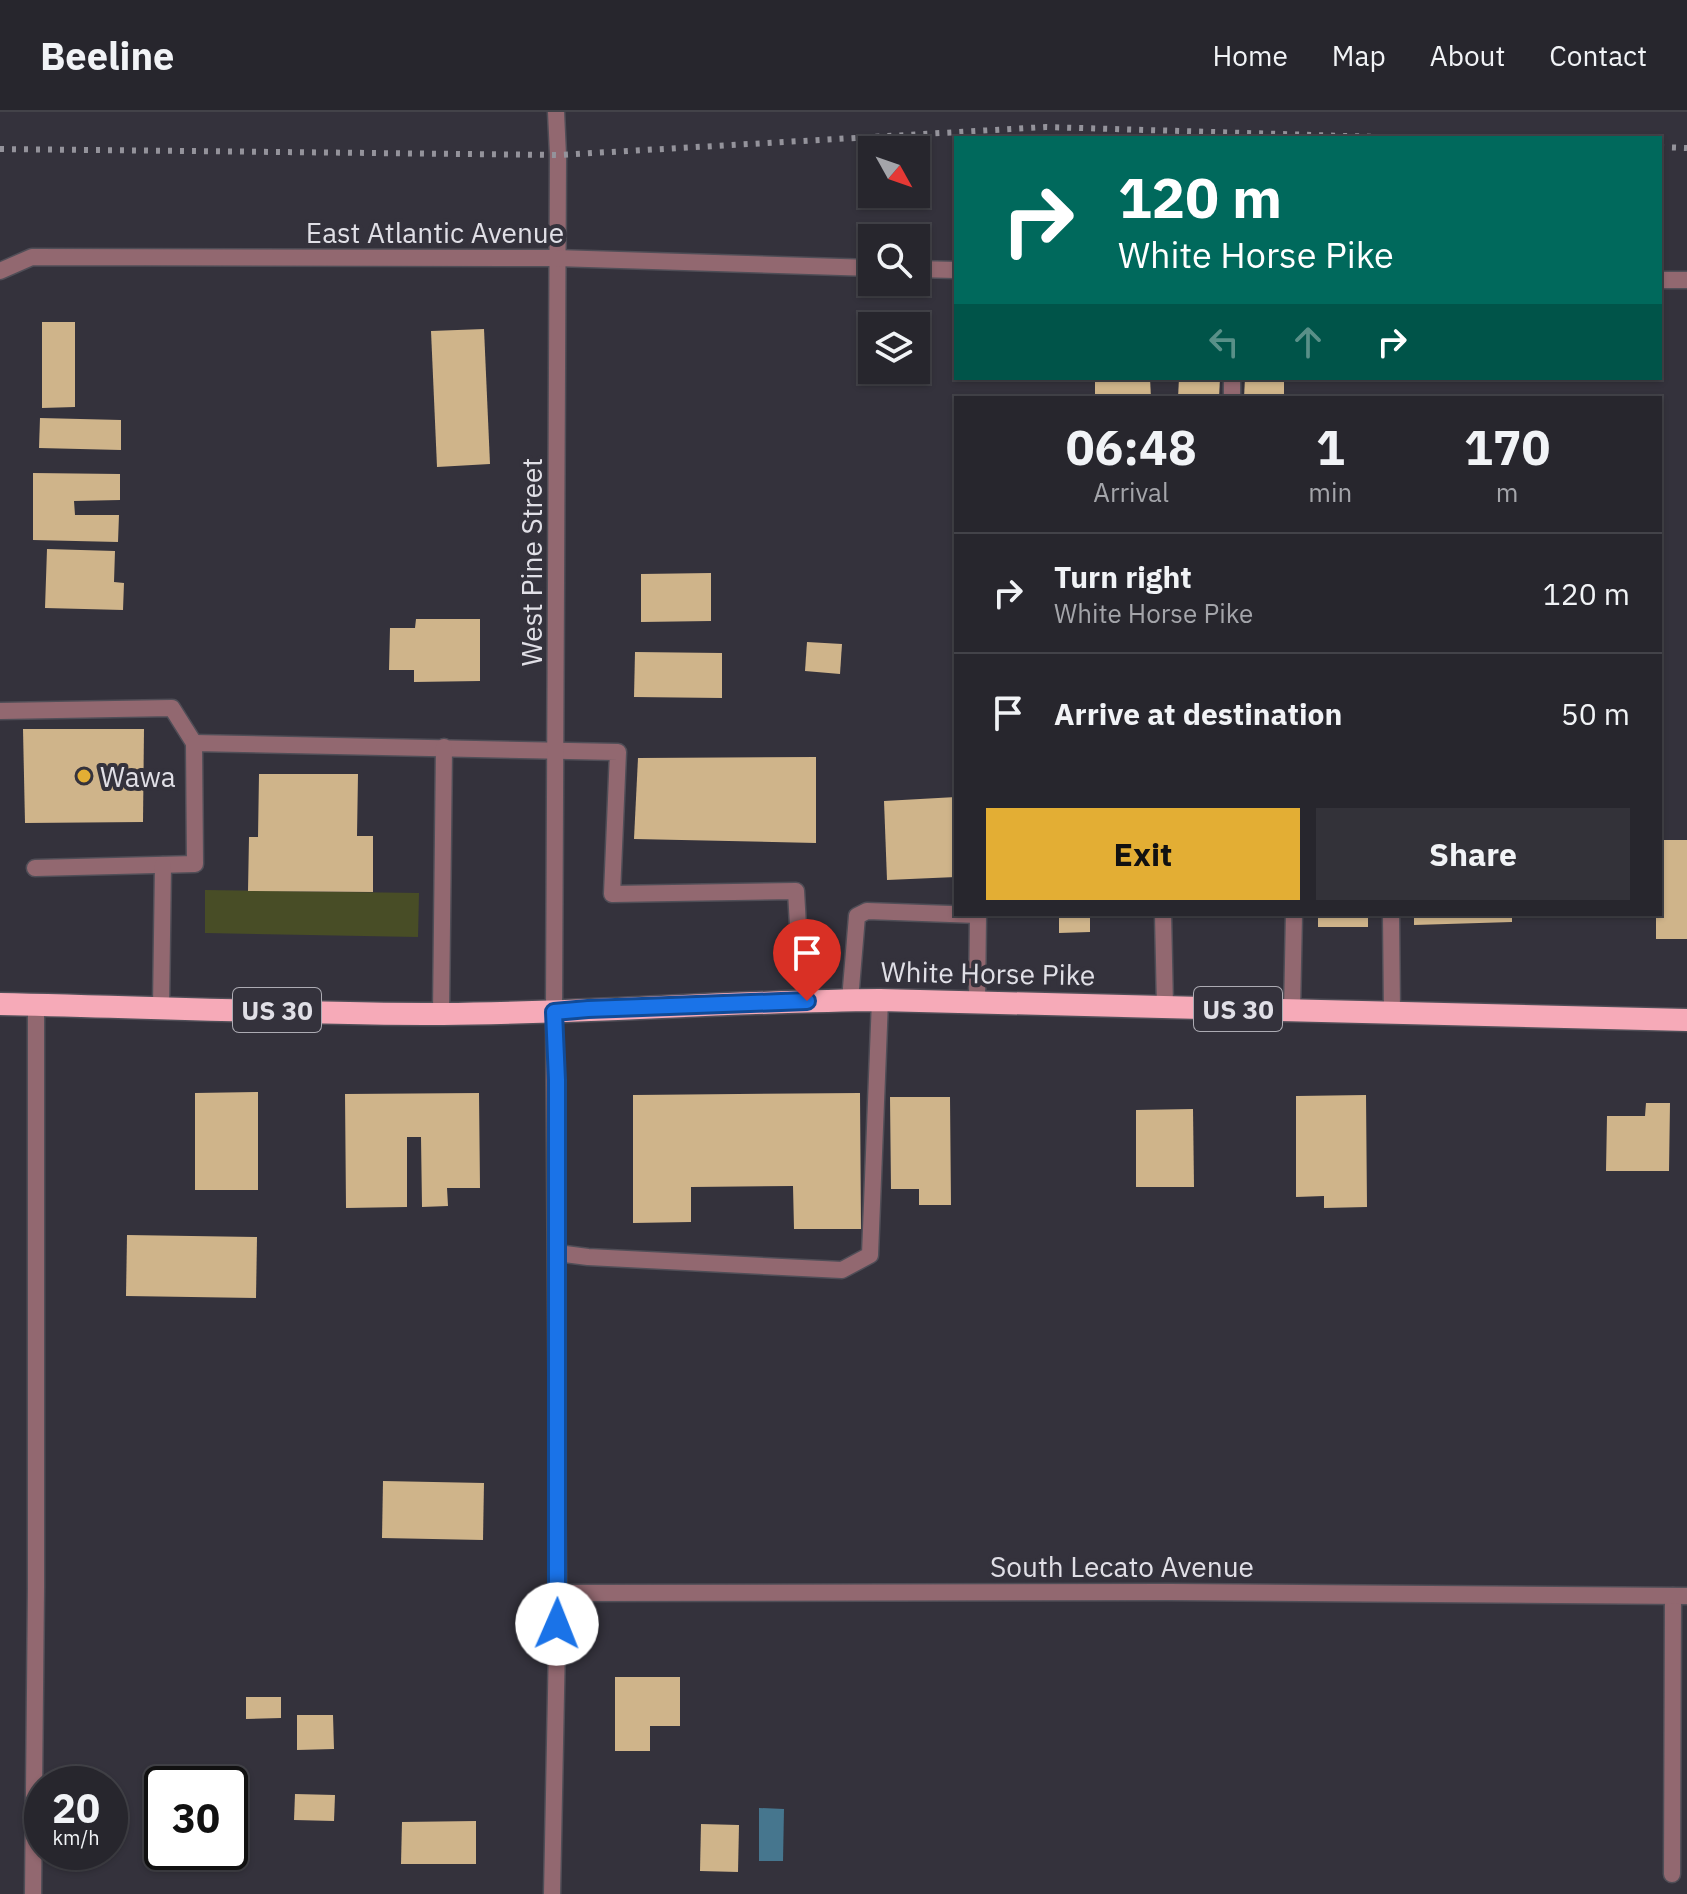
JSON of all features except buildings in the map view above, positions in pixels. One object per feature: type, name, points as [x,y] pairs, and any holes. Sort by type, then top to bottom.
[{"type":"highway","name":"White Horse Pike","points":[[0,1004],[441,1014],[880,1000],[1687,1020]]},
{"type":"street","name":"West Pine Street","points":[[552,1894],[558,1593],[554,1012],[557,752],[556,112]]},
{"type":"street","name":"East Atlantic Avenue","points":[[0,271],[32,257],[556,258],[858,268]]},
{"type":"street","points":[[930,269],[954,270]]},
{"type":"street","points":[[1662,280],[1687,280]]},
{"type":"street","points":[[0,711],[172,708],[194,743],[195,864],[35,868]]},
{"type":"street","points":[[194,743],[618,752],[612,894],[796,891],[800,961],[807,1001]]},
{"type":"street","points":[[441,1014],[444,747]]},
{"type":"street","points":[[161,1007],[163,865]]},
{"type":"street","points":[[850,1000],[857,916],[867,911],[954,914]]},
{"type":"street","points":[[977,1003],[978,916]]},
{"type":"street","points":[[1163,916],[1165,1007]]},
{"type":"street","points":[[1292,1011],[1294,916]]},
{"type":"street","points":[[1391,916],[1392,1013]]},
{"type":"street","points":[[557,1253],[842,1270],[870,1255],[880,1000]]},
{"type":"street","points":[[33,1894],[36,1007]]},
{"type":"street","name":"South Lecato Avenue","points":[[558,1593],[1185,1592],[1680,1596]]},
{"type":"street","points":[[1672,1874],[1680,1596]]},
{"type":"green space","points":[[205,890],[419,893],[418,937],[205,933]]},
{"type":"water","points":[[759,1808],[784,1809],[783,1861],[759,1861]]},
{"type":"railway","points":[[0,149],[558,155],[1046,127],[1347,136]]},
{"type":"railway","points":[[1662,147],[1687,148]]},
{"type":"place","name":"Wawa","points":[[84,776]]},
{"type":"route","points":[[557,1624],[557,1051],[554,1012],[807,1001]]}]
